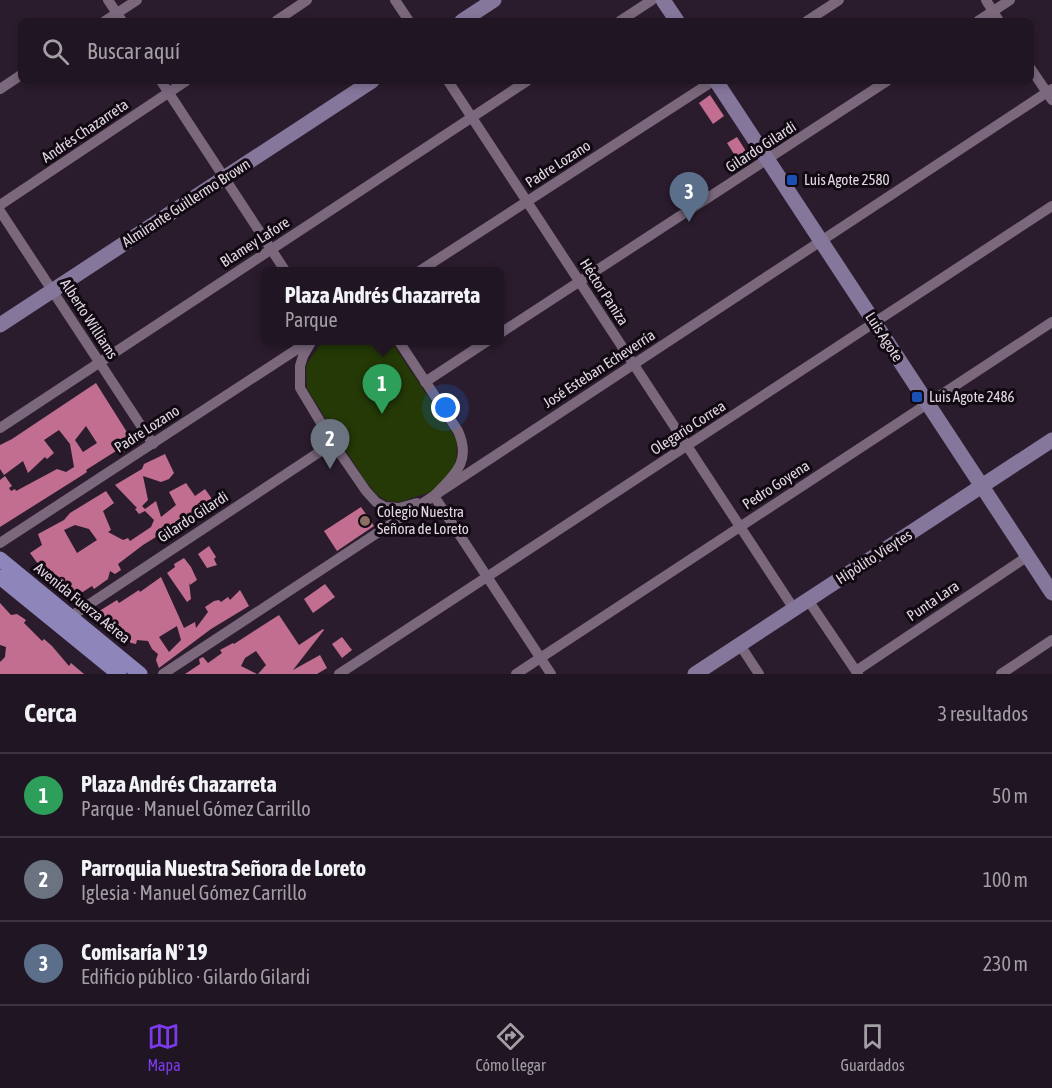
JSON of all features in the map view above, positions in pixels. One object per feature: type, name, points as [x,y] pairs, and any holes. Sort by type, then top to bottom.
[{"type":"main road","name":"Avenida Fuerza Aérea","points":[[0,559],[140,674]]},
{"type":"main road","name":"Avenida Fuerza Aérea","points":[[0,577],[119,674]]},
{"type":"street","points":[[108,0],[119,17],[137,0]]},
{"type":"street","points":[[281,18],[308,0]]},
{"type":"street","points":[[395,0],[407,18]]},
{"type":"street","points":[[467,18],[494,0]]},
{"type":"street","points":[[625,18],[652,0]]},
{"type":"street","points":[[663,0],[675,18]]},
{"type":"street","points":[[812,18],[839,0]]},
{"type":"street","points":[[986,0],[997,18]]},
{"type":"street","points":[[982,18],[1010,0]]},
{"type":"street","points":[[1034,73],[1050,94]]},
{"type":"street","points":[[0,89],[18,77]]},
{"type":"street","points":[[163,84],[283,267]]},
{"type":"street","name":"Andrés Chazarreta","points":[[0,205],[182,84]]},
{"type":"street","name":"Almirante Guillermo Brown","points":[[0,326],[367,84]]},
{"type":"street","name":"Héctor Paniza","points":[[450,84],[794,609]]},
{"type":"street","name":"Blamey Lafore","points":[[0,428],[522,84]]},
{"type":"street","name":"Padre Lozano","points":[[426,267],[710,84]]},
{"type":"street","name":"Luis Agote","points":[[717,84],[1052,592]]},
{"type":"street","name":"Gilardo Gilardi","points":[[504,331],[882,84]]},
{"type":"street","name":"José Esteban Echeverría","points":[[163,674],[821,241],[1050,94]]},
{"type":"street","name":"Olegario Correa","points":[[339,674],[1052,206]]},
{"type":"street","name":"Alberto Williams","points":[[0,211],[153,444]]},
{"type":"street","name":"Pedro Goyena","points":[[516,674],[1052,322]]},
{"type":"street","name":"Padre Lozano","points":[[0,543],[305,345]]},
{"type":"street","points":[[309,345],[303,356],[299,376],[300,388],[333,443],[366,491],[385,507],[399,508],[434,496],[460,466],[464,456],[464,444],[458,431],[401,345]]},
{"type":"street","points":[[425,382],[481,345]]},
{"type":"street","name":"Hipólito Vieytes","points":[[696,674],[1052,440]]},
{"type":"street","name":"Gilardo Gilardi","points":[[70,617],[333,443]]},
{"type":"street","points":[[434,496],[551,674]]},
{"type":"street","name":"Punta Lara","points":[[857,672],[1028,556]]},
{"type":"street","points":[[808,600],[857,672]]},
{"type":"street","points":[[1000,674],[1052,640]]},
{"type":"street","points":[[740,645],[759,674]]},
{"type":"green space","points":[[320,345],[394,345],[457,440],[453,471],[431,492],[400,502],[387,501],[376,494],[307,389],[306,365]]},
{"type":"building","points":[[710,95],[724,116],[713,124],[699,103]]},
{"type":"building","points":[[737,137],[749,156],[739,162],[727,143]]},
{"type":"building","points":[[96,383],[130,437],[133,436],[137,444],[118,455],[116,451],[0,527],[0,480],[5,476],[12,486],[9,488],[11,491],[15,489],[16,491],[57,469],[66,472],[74,467],[70,444],[59,430],[44,440],[54,453],[47,459],[45,457],[28,473],[23,461],[4,475],[0,469],[0,445]],"holes":[[[86,426],[97,443],[83,452],[75,440]]]},
{"type":"building","points":[[165,454],[174,473],[169,479],[161,482],[143,476],[148,500],[142,506],[145,509],[156,501],[161,517],[176,505],[169,492],[186,483],[195,496],[205,489],[217,506],[189,525],[187,522],[181,526],[179,522],[173,525],[175,531],[169,535],[164,532],[143,545],[118,564],[121,570],[115,574],[110,571],[108,579],[94,589],[92,586],[78,595],[79,597],[74,601],[62,591],[65,588],[38,564],[30,553],[42,545],[38,534],[64,520],[70,513],[106,491],[114,503],[103,511],[111,530],[108,532],[123,540],[128,538],[130,541],[151,527],[154,520],[145,511],[139,514],[135,509],[137,508],[115,485],[142,469],[144,464]],"holes":[[[75,525],[89,529],[97,540],[77,553],[64,530]]]},
{"type":"building","points":[[361,507],[374,526],[337,551],[324,531]]},
{"type":"building","points":[[209,546],[216,557],[214,559],[217,565],[207,568],[198,554]]},
{"type":"building","points":[[184,558],[197,580],[190,585],[189,582],[191,599],[187,602],[167,573],[175,567],[174,564]]},
{"type":"building","points":[[161,577],[184,628],[195,622],[196,628],[208,612],[205,607],[214,601],[221,602],[228,597],[230,600],[240,590],[249,606],[211,629],[159,668],[156,660],[158,654],[148,641],[137,640],[136,644],[131,643],[120,630],[117,633],[96,613],[117,600],[119,603],[139,590],[140,592]],"holes":[[[177,626],[181,640],[169,652],[159,637]]]},
{"type":"building","points":[[325,584],[335,597],[313,613],[304,599]]},
{"type":"building","points":[[0,603],[11,615],[17,614],[26,620],[24,623],[42,641],[44,639],[52,646],[69,666],[71,663],[84,674],[0,674],[0,662],[5,657],[6,647],[0,645]]},
{"type":"building","points":[[279,615],[299,645],[324,630],[293,670],[320,655],[327,668],[317,674],[258,674],[266,665],[256,651],[245,658],[241,666],[257,674],[185,674],[200,664],[199,659],[203,657],[208,663],[222,653],[220,650],[234,644]]},
{"type":"building","points":[[342,637],[352,650],[342,658],[332,644]]},
{"type":"place","name":"Luis Agote 2580","points":[[792,180]]},
{"type":"place","name":"Comisaría N° 19","points":[[689,222]]},
{"type":"place","name":"Luis Agote 2486","points":[[917,397]]},
{"type":"place","name":"Plaza Andrés Chazarreta","points":[[382,414]]},
{"type":"place","name":"Parroquia Nuestra Señora de Loreto","points":[[330,469]]},
{"type":"place","name":"Colegio Nuestra Señora de Loreto","points":[[365,521]]}]
